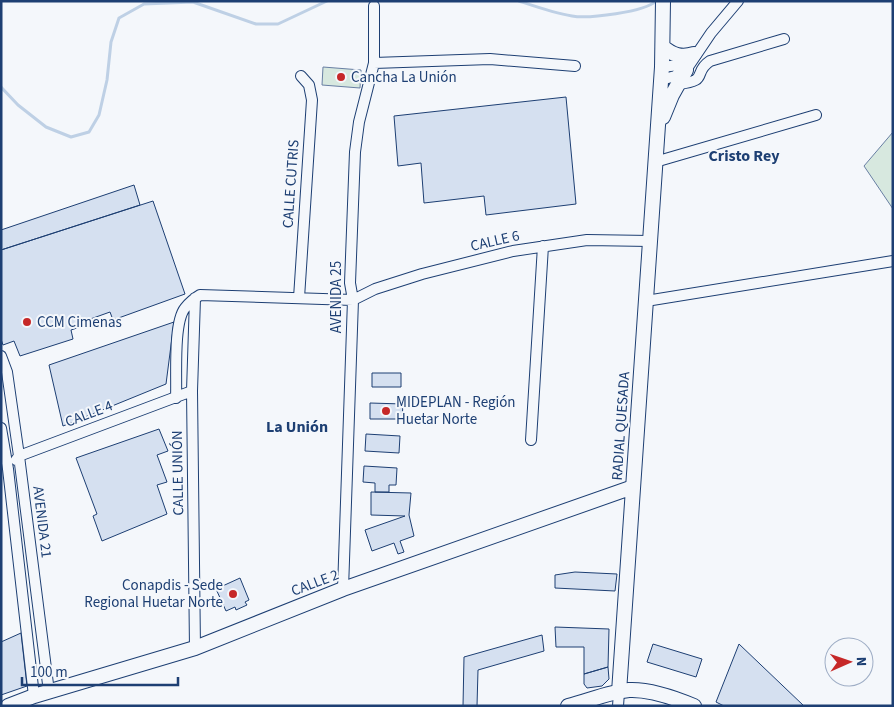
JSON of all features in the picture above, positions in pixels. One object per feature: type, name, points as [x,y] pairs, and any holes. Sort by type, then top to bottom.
[{"type":"main road","points":[[656,140],[662,74],[663,1]]},
{"type":"main road","points":[[663,47],[674,55],[687,56],[696,53]]},
{"type":"main road","points":[[656,140],[664,114],[686,70]]},
{"type":"main road","name":"RADIAL QUESADA","points":[[618,699],[656,140]]},
{"type":"main road","name":"CALLE 2","points":[[8,706],[34,696],[195,648],[343,589],[633,487]]},
{"type":"main road","points":[[568,706],[618,699],[638,690],[661,695],[694,706]]},
{"type":"street","points":[[662,74],[675,76],[686,70],[711,33],[738,1]]},
{"type":"street","name":"AVENIDA 25","points":[[343,589],[355,152],[359,122],[374,63],[374,6]]},
{"type":"street","points":[[678,84],[697,80],[702,69],[710,61],[784,39]]},
{"type":"street","points":[[662,74],[696,53]]},
{"type":"street","points":[[374,63],[490,60],[575,66]]},
{"type":"street","name":"CALLE CUTRIS","points":[[299,298],[312,100],[309,84],[301,76]]},
{"type":"street","points":[[655,162],[816,114]]},
{"type":"street","name":"CALLE 6","points":[[352,300],[375,289],[422,274],[513,250],[587,240],[650,241]]},
{"type":"street","points":[[531,440],[543,246]]},
{"type":"street","points":[[646,301],[893,261]]},
{"type":"street","points":[[176,398],[177,338],[180,318],[184,308],[195,298],[205,294],[352,300]]},
{"type":"street","name":"CALLE UNIÓN","points":[[195,298],[192,391],[195,648]]},
{"type":"street","name":"AVENIDA 21","points":[[1,356],[7,372],[49,692]]},
{"type":"street","name":"CALLE 4","points":[[4,471],[19,456],[192,391]]},
{"type":"street","name":"AVENIDA 21","points":[[1,428],[4,471],[34,696]]},
{"type":"shaded area","name":"Cancha La Unión","points":[[323,67],[361,70],[360,88],[322,85]]},
{"type":"shaded area","points":[[893,132],[893,209],[864,166]]},
{"type":"building","points":[[566,97],[576,204],[486,215],[484,196],[424,203],[421,163],[398,166],[394,116]]},
{"type":"building","points":[[134,185],[140,205],[1,250],[1,230]]},
{"type":"building","points":[[153,201],[185,294],[113,320],[110,312],[82,322],[83,326],[71,330],[73,339],[20,356],[14,341],[3,345],[1,339],[1,250]]},
{"type":"building","points":[[174,322],[166,384],[63,426],[49,365]]},
{"type":"building","points":[[372,373],[401,373],[401,387],[372,387]]},
{"type":"building","name":"MIDEPLAN - Región Huetar Norte","points":[[370,403],[403,404],[402,419],[370,419]]},
{"type":"building","points":[[159,429],[168,451],[157,455],[167,482],[157,485],[167,514],[102,541],[93,516],[97,514],[76,458]]},
{"type":"building","points":[[366,434],[400,436],[399,453],[365,451]]},
{"type":"building","points":[[364,466],[397,468],[396,485],[389,485],[389,492],[375,492],[375,483],[363,482]]},
{"type":"building","points":[[371,492],[411,493],[409,515],[414,536],[400,541],[404,552],[398,554],[394,543],[372,551],[365,530],[405,516],[371,515]]},
{"type":"building","points":[[575,572],[617,574],[615,591],[555,588],[555,575]]},
{"type":"building","name":"Conapdis - Sede Regional Huetar Norte","points":[[240,578],[249,600],[245,602],[247,605],[236,610],[235,607],[226,611],[216,589]]},
{"type":"building","points":[[555,627],[609,629],[608,667],[584,674],[584,647],[556,647]]},
{"type":"building","points":[[21,633],[27,686],[1,695],[1,642]]},
{"type":"building","points":[[542,635],[544,651],[478,670],[477,706],[463,706],[464,657]]},
{"type":"building","points":[[653,644],[702,659],[696,677],[647,662]]},
{"type":"building","points":[[739,644],[804,706],[724,706],[716,702]]},
{"type":"building","points":[[608,667],[609,679],[602,686],[587,688],[584,684],[584,674]]},
{"type":"waterway","points":[[1,87],[18,105],[46,127],[71,137],[89,132],[99,115],[107,80],[111,42],[119,18],[144,4],[193,2],[256,24],[278,24],[327,1]]},
{"type":"waterway","points":[[519,1],[546,10],[580,17],[629,11],[650,5],[656,1]]},
{"type":"place","name":"Cancha La Unión","points":[[341,77]]},
{"type":"place","name":"CCM Cimenas","points":[[27,322]]},
{"type":"place","name":"MIDEPLAN - Región Huetar Norte","points":[[386,411]]},
{"type":"place","name":"Conapdis - Sede Regional Huetar Norte","points":[[233,594]]},
{"type":"district","name":"Cristo Rey","points":[[744,156]]},
{"type":"district","name":"La Unión","points":[[297,427]]}]
